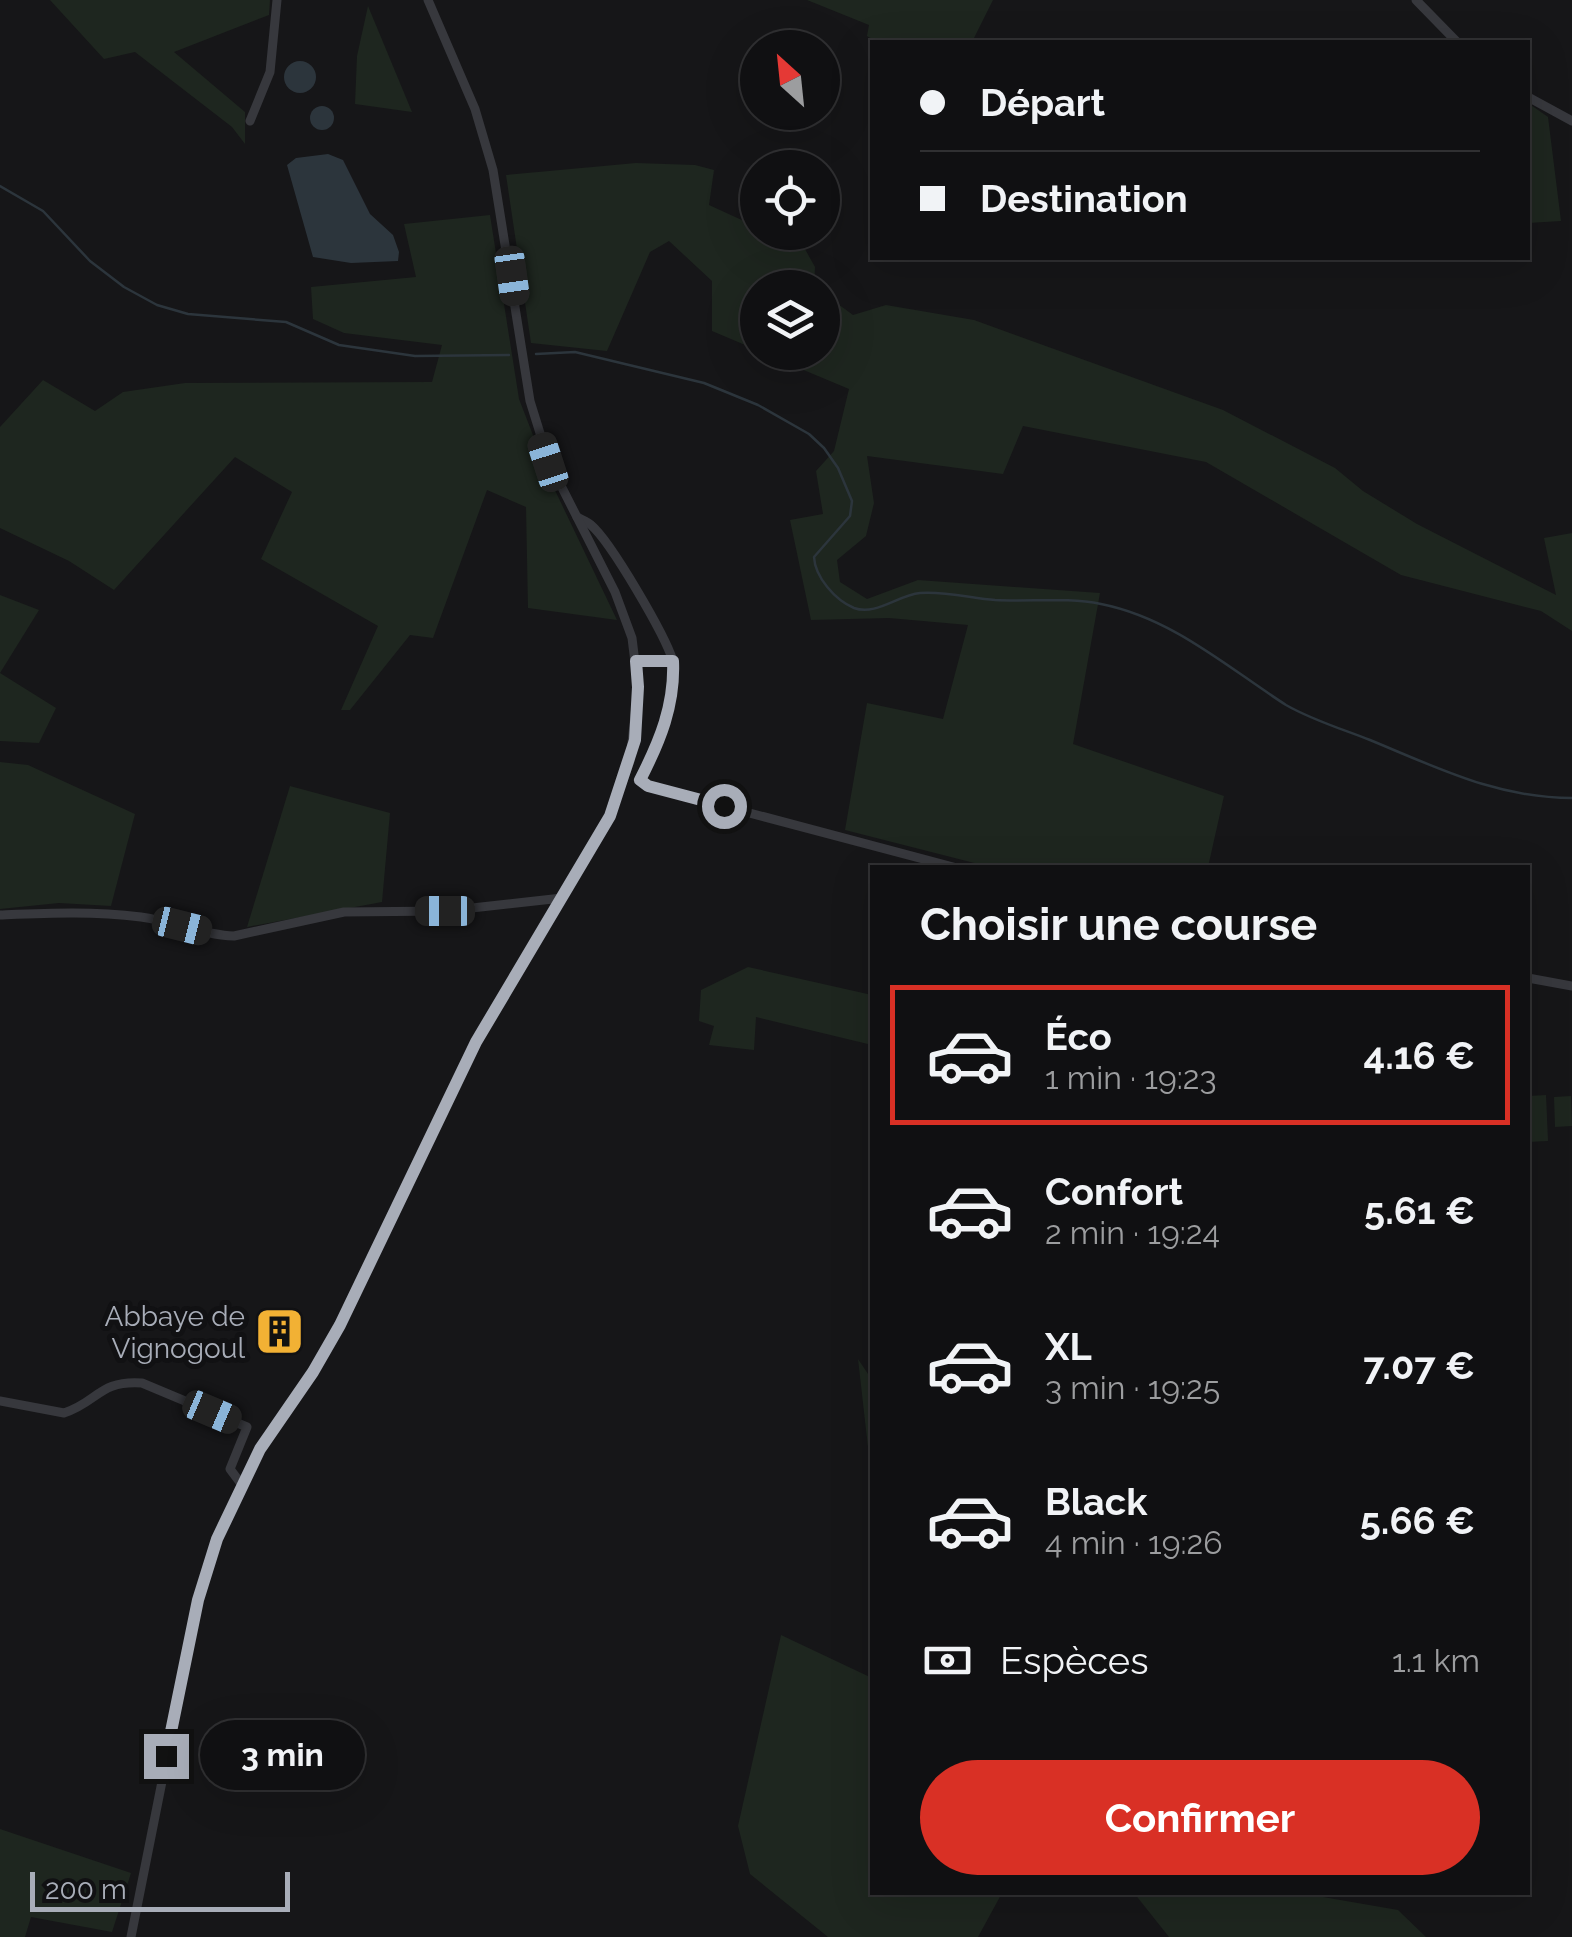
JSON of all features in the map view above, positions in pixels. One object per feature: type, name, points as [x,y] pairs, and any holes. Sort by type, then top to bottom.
[{"type":"street","points":[[250,121],[270,72],[277,0]]},
{"type":"street","points":[[131,1937],[205,1571],[260,1449],[340,1325],[476,1042],[610,816],[630,761],[638,714],[632,638],[615,592],[548,462],[530,401],[493,170],[474,109],[428,0]]},
{"type":"street","points":[[1416,0],[1455,40]]},
{"type":"street","points":[[1530,98],[1572,122]]},
{"type":"street","points":[[577,518],[592,525],[608,548],[666,641],[673,661],[674,684],[664,732],[640,780],[648,786],[945,865]]},
{"type":"street","points":[[636,661],[673,661]]},
{"type":"street","points":[[0,916],[60,910],[146,918],[216,936],[234,936],[344,912],[445,911],[562,898]]},
{"type":"street","points":[[1530,978],[1572,986]]},
{"type":"street","points":[[0,1401],[64,1413],[107,1386],[142,1383],[247,1426],[230,1470],[242,1485]]},
{"type":"shaded area","points":[[50,0],[270,0],[269,15],[174,52],[245,112],[245,144],[232,127],[135,52],[104,59]]},
{"type":"shaded area","points":[[807,0],[993,0],[973,40],[874,40],[867,36],[869,25]]},
{"type":"shaded area","points":[[368,6],[412,112],[355,104],[357,56]]},
{"type":"shaded area","points":[[300,61],[311,66],[316,77],[311,88],[300,93],[289,88],[284,77],[289,66]]},
{"type":"shaded area","points":[[1530,104],[1548,117],[1561,221],[1530,223]]},
{"type":"shaded area","points":[[322,106],[334,118],[322,130],[310,118]]},
{"type":"shaded area","points":[[328,154],[343,160],[370,214],[393,235],[398,261],[351,263],[313,257],[287,165],[296,158]]},
{"type":"shaded area","points":[[636,163],[695,165],[714,170],[709,205],[740,219],[740,250],[806,250],[815,270],[740,270],[740,343],[712,331],[712,281],[669,241],[650,252],[607,351],[531,343],[506,175]]},
{"type":"shaded area","points":[[490,215],[519,399],[552,484],[617,620],[528,608],[526,507],[487,490],[433,638],[410,635],[350,710],[341,710],[378,626],[261,559],[292,492],[235,457],[114,590],[69,561],[0,528],[0,427],[43,380],[95,411],[123,392],[185,383],[432,382],[442,345],[344,333],[313,319],[311,287],[416,277],[404,224]]},
{"type":"shaded area","points":[[840,305],[853,315],[886,305],[974,320],[1223,410],[1335,468],[1363,491],[1417,524],[1556,595],[1544,538],[1572,533],[1572,631],[1541,611],[1401,575],[1206,462],[1023,426],[1003,474],[867,456],[874,503],[866,536],[837,560],[840,582],[867,599],[918,580],[1100,593],[1073,744],[1224,796],[1208,865],[982,865],[845,830],[867,703],[943,719],[968,625],[889,618],[811,620],[790,520],[823,514],[816,471],[834,451],[849,389],[804,370],[840,370]]},
{"type":"shaded area","points":[[0,595],[39,610],[0,673]]},
{"type":"shaded area","points":[[0,673],[56,708],[39,743],[0,741]]},
{"type":"shaded area","points":[[0,762],[28,765],[135,814],[111,906],[59,903],[0,909]]},
{"type":"shaded area","points":[[290,786],[390,813],[382,902],[247,927]]},
{"type":"shaded area","points":[[748,967],[870,995],[870,1045],[756,1017],[754,1050],[709,1045],[714,1026],[699,1021],[701,990]]},
{"type":"shaded area","points":[[1546,1095],[1548,1141],[1530,1142],[1530,1096]]},
{"type":"shaded area","points":[[1571,1096],[1572,1126],[1555,1127],[1554,1097]]},
{"type":"shaded area","points":[[858,1359],[870,1377],[869,1456]]},
{"type":"shaded area","points":[[781,1635],[870,1677],[870,1895],[1001,1895],[978,1937],[828,1937],[750,1874],[738,1826]]},
{"type":"shaded area","points":[[0,1829],[131,1873],[112,1932],[31,1917],[25,1937],[0,1937]]},
{"type":"shaded area","points":[[1136,1895],[1312,1895],[1398,1910],[1426,1937],[1169,1937]]},
{"type":"waterway","points":[[0,186],[43,211],[90,261],[124,287],[157,305],[188,314],[286,322],[339,345],[415,356],[509,355]]},
{"type":"waterway","points":[[536,354],[575,352],[704,383],[758,405],[809,434],[838,468],[852,501],[850,516],[814,557],[815,565],[827,587],[854,608],[870,609],[929,593],[1101,604],[1152,620],[1175,632],[1286,705],[1317,720],[1493,787],[1572,798]]},
{"type":"place","name":"Abbaye de Vignogoul","points":[[280,1332]]},
{"type":"route","points":[[166,1756],[198,1600],[217,1539],[260,1449],[340,1325],[476,1042],[610,816],[635,740],[636,661],[673,661],[674,684],[664,732],[640,780],[648,786],[724,806]]}]
